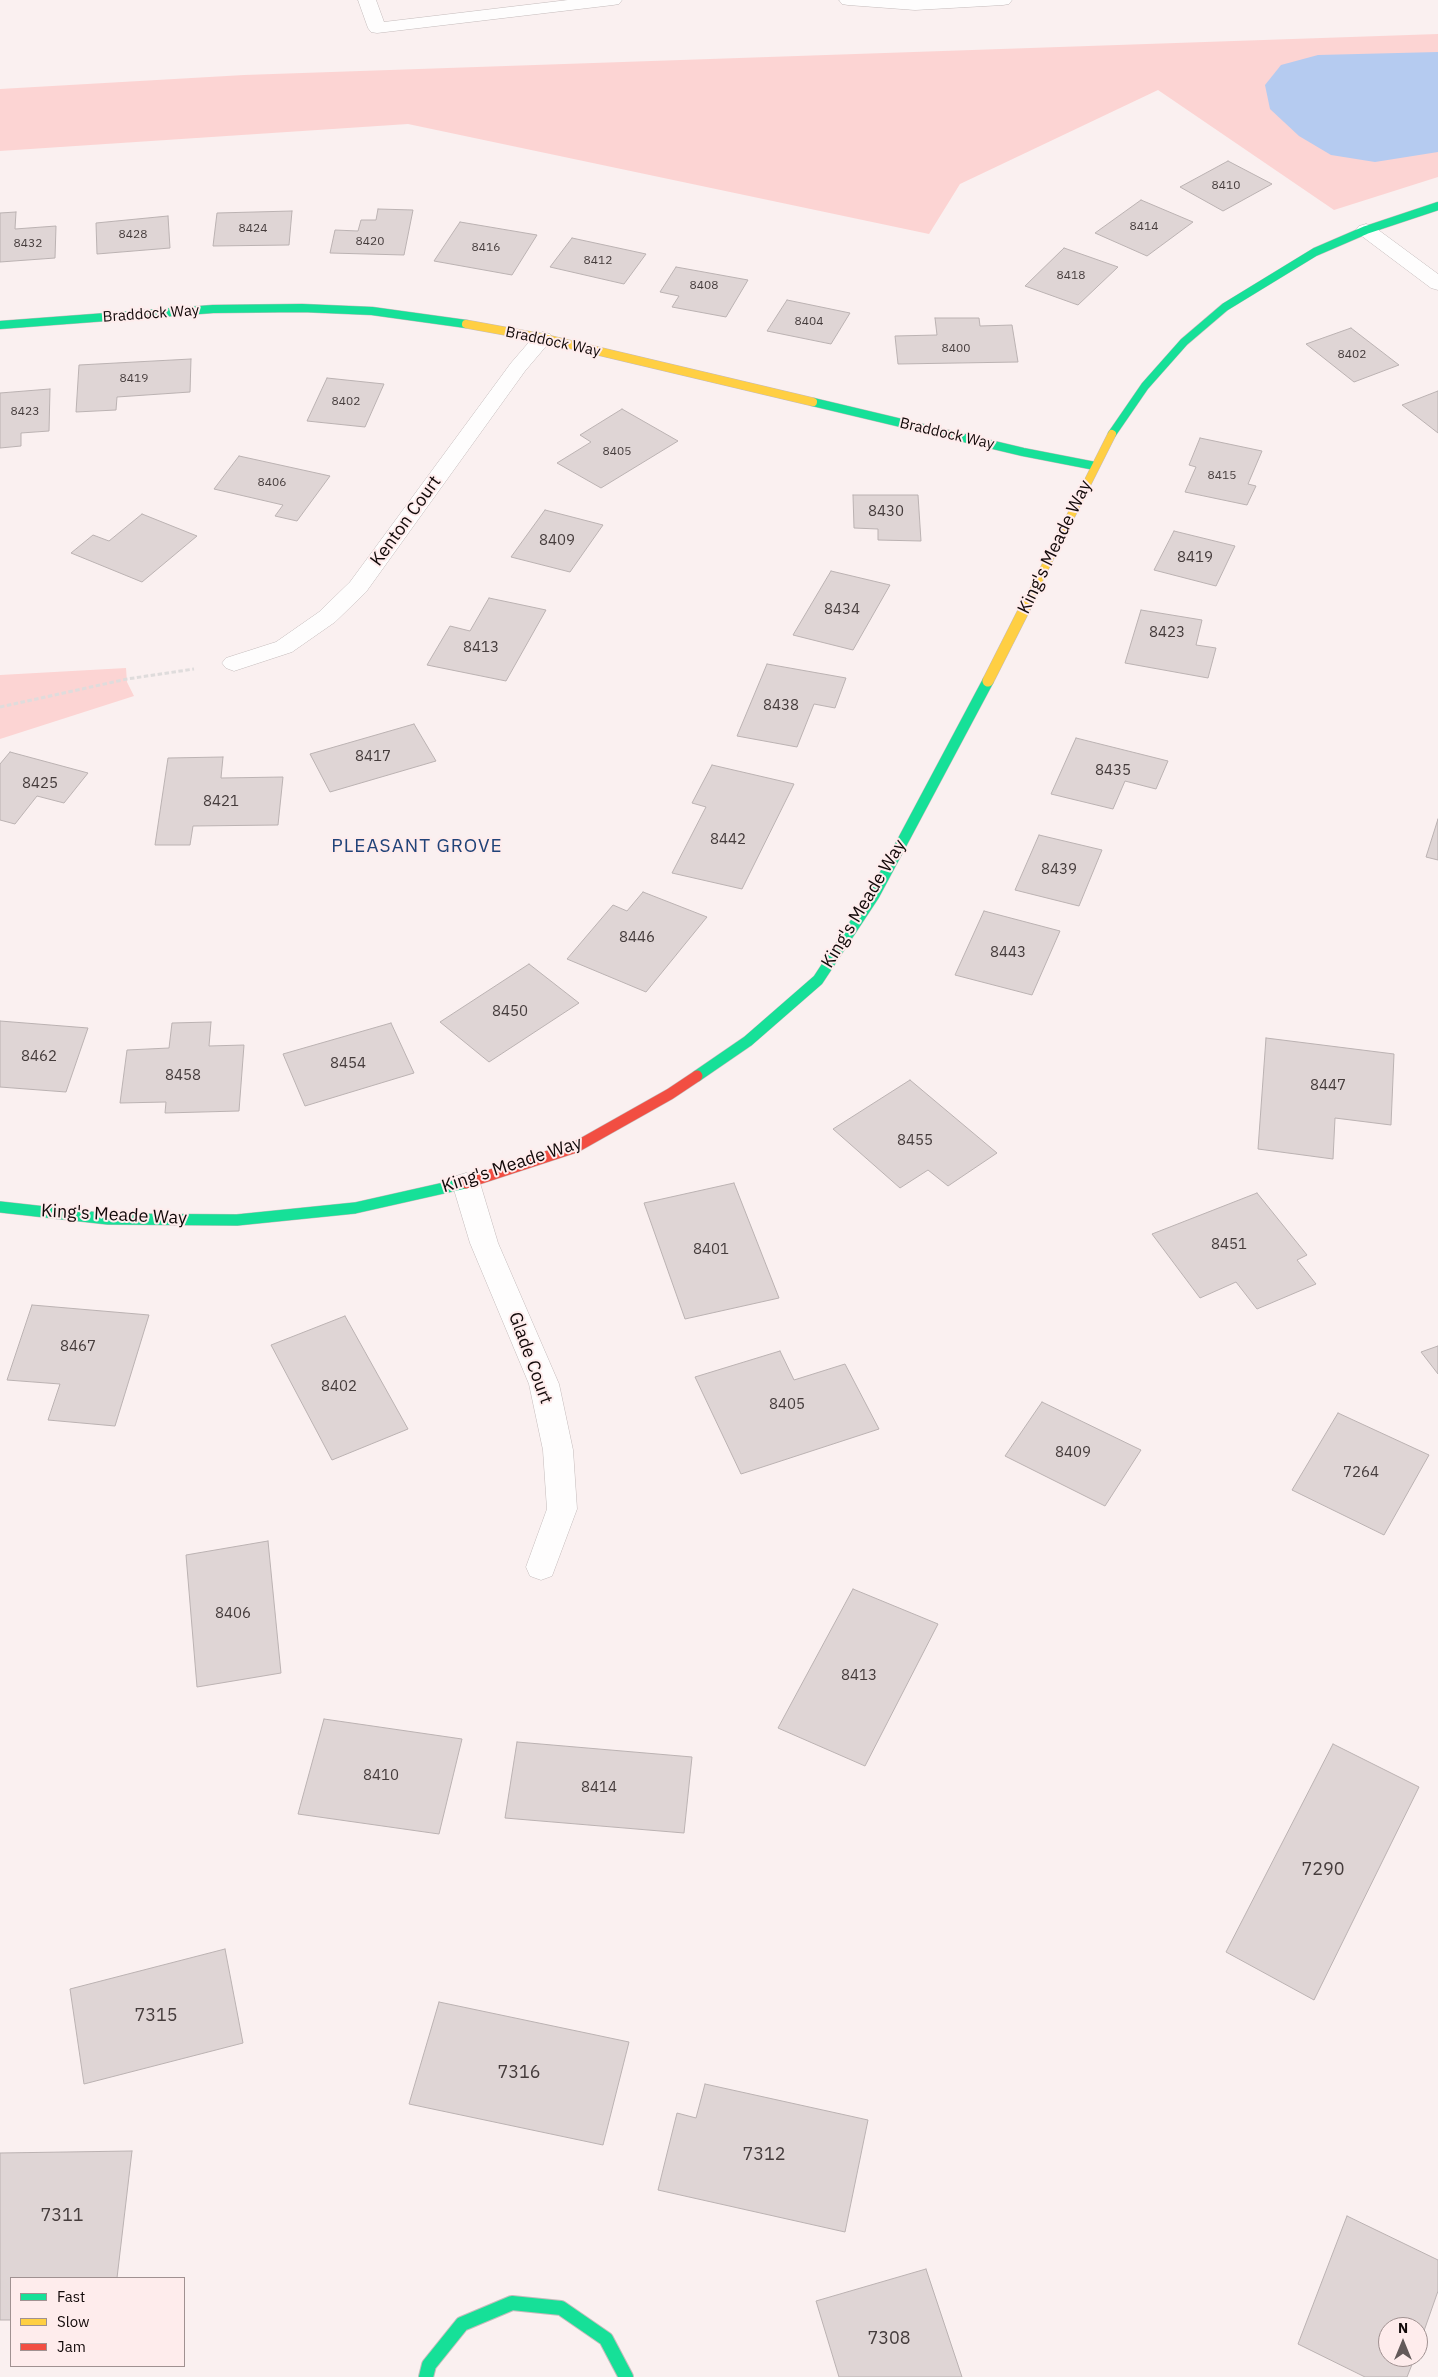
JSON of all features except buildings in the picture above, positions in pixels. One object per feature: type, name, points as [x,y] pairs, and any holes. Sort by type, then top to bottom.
[{"type":"street","points":[[367,0],[378,28],[613,0]]},
{"type":"street","points":[[848,0],[915,5],[1003,0]]},
{"type":"street","name":"King's Meade Way","points":[[0,1207],[108,1219],[237,1220],[354,1208],[466,1183],[576,1147],[670,1094],[748,1040],[818,980],[883,878],[988,681],[1116,426],[1146,386],[1184,342],[1225,307],[1268,279],[1314,252],[1366,230],[1438,206]]},
{"type":"street","points":[[1366,230],[1438,284]]},
{"type":"street","name":"Braddock Way","points":[[0,325],[213,309],[302,308],[372,311],[430,318],[543,338],[1023,452],[1095,466]]},
{"type":"street","name":"Kenton Court","points":[[234,663],[284,647],[327,617],[358,587],[518,366],[543,338]]},
{"type":"street","name":"Glade Court","points":[[466,1183],[484,1242],[544,1384],[558,1450],[562,1509],[541,1567]]},
{"type":"street","points":[[426,2377],[429,2365],[462,2324],[512,2303],[561,2308],[606,2339],[626,2377]]},
{"type":"path","points":[[0,707],[127,679],[234,663]]},
{"type":"shaded area","points":[[1438,34],[1438,177],[1334,210],[1158,90],[960,184],[929,234],[408,124],[0,151],[0,89],[244,75]]},
{"type":"shaded area","points":[[126,668],[127,682],[134,696],[0,739],[0,675]]},
{"type":"water","points":[[1438,52],[1438,152],[1375,162],[1331,155],[1299,136],[1270,109],[1265,85],[1281,65],[1318,55]]},
{"type":"traffic: fast","points":[[1112,434],[1145,386],[1184,342],[1225,307],[1315,252],[1366,230],[1438,206]]},
{"type":"traffic: fast","points":[[0,325],[213,309],[302,308],[372,311],[466,324]]},
{"type":"traffic: fast","points":[[813,402],[1023,452],[1095,466]]},
{"type":"traffic: fast","points":[[697,1076],[748,1041],[818,980],[874,895],[988,681]]},
{"type":"traffic: fast","points":[[0,1207],[108,1219],[237,1220],[355,1208],[466,1183]]},
{"type":"traffic: fast","points":[[426,2377],[429,2365],[462,2324],[512,2303],[561,2308],[606,2339],[626,2377]]},
{"type":"traffic: slow","points":[[466,324],[543,338],[813,402]]},
{"type":"traffic: slow","points":[[988,681],[1112,434]]},
{"type":"traffic: jam","points":[[466,1183],[576,1147],[670,1094],[697,1076]]},
{"type":"district","name":"PLEASANT GROVE","points":[[417,847]]}]
